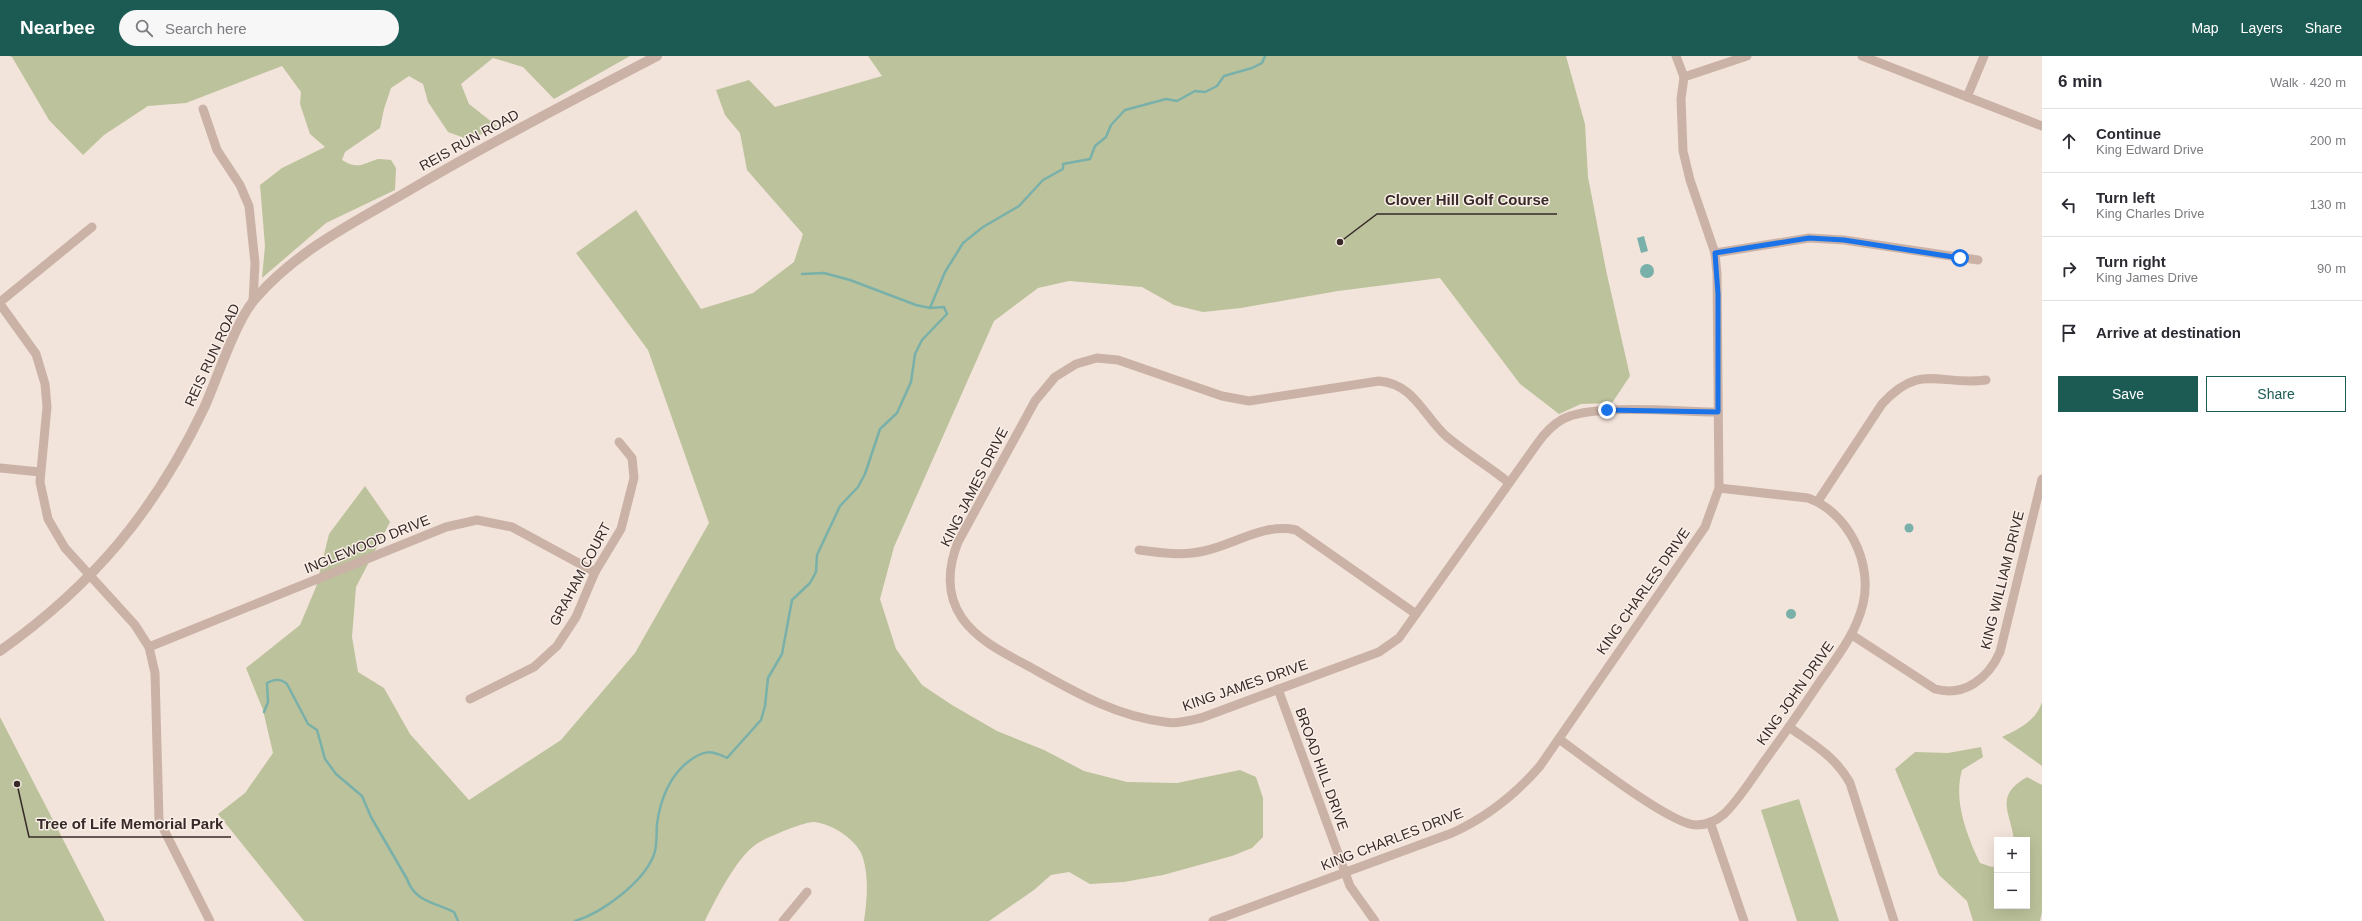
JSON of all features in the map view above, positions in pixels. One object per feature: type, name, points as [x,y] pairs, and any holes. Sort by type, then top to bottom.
[{"type":"street","name":"REIS RUN ROAD","points":[[0,651],[42,619],[90,576],[129,533],[163,484],[203,408],[237,330],[253,302],[283,270],[311,247],[484,146],[657,56]]},
{"type":"street","name":"KING CHARLES DRIVE","points":[[1213,921],[1452,833],[1482,818],[1526,782],[1559,739],[1705,527],[1719,488],[1718,294],[1715,253],[1694,195],[1683,151],[1681,99],[1684,77],[1676,56]]},
{"type":"street","points":[[1684,77],[1746,56]]},
{"type":"street","points":[[1862,56],[2042,126]]},
{"type":"street","points":[[1967,97],[1984,56]]},
{"type":"street","points":[[203,109],[217,150],[240,185],[249,206],[254,263],[253,302]]},
{"type":"street","points":[[92,227],[0,303],[30,343],[40,364],[46,384],[47,407],[40,472],[42,494],[53,529],[65,548],[135,625],[149,648],[155,673],[159,820],[210,921]]},
{"type":"street","points":[[1715,253],[1809,238],[1844,240],[1978,260]]},
{"type":"street","name":"KING JAMES DRIVE","points":[[1508,482],[1445,435],[1410,392],[1390,382],[1380,381],[1249,401],[1222,396],[1133,363],[1108,358],[1082,362],[1066,369],[1055,377],[1035,401],[954,554],[951,566],[951,587],[956,607],[961,617],[983,639],[1083,696],[1126,713],[1151,720],[1176,723],[1201,718],[1379,652],[1399,638],[1508,482],[1546,433],[1554,425],[1583,412],[1607,410],[1718,412]]},
{"type":"street","points":[[1818,501],[1882,404],[1895,390],[1910,381],[1925,377],[1970,382],[1986,380]]},
{"type":"street","name":"GRAHAM COURT","points":[[470,699],[534,666],[557,646],[576,617],[595,572],[621,529],[634,478],[632,458],[619,442]]},
{"type":"street","points":[[0,468],[40,472]]},
{"type":"street","name":"KING WILLIAM DRIVE","points":[[1852,635],[1935,689],[1942,691],[1959,690],[1980,680],[1994,665],[2000,652],[2042,479]]},
{"type":"street","name":"KING JOHN DRIVE","points":[[1710,822],[1718,819],[1731,806],[1790,727],[1852,635],[1864,598],[1864,579],[1860,555],[1848,529],[1818,501],[1798,495],[1719,488]]},
{"type":"street","name":"INGLEWOOD DRIVE","points":[[149,648],[446,527],[477,520],[512,527],[595,572]]},
{"type":"street","points":[[1139,550],[1191,553],[1224,545],[1264,529],[1283,527],[1296,530],[1416,614]]},
{"type":"street","name":"BROAD HILL DRIVE","points":[[1278,689],[1345,873],[1355,895],[1375,921]]},
{"type":"street","points":[[1790,727],[1830,756],[1844,773],[1850,784],[1894,921]]},
{"type":"street","points":[[1559,739],[1643,799],[1677,820],[1696,825],[1710,822],[1744,921]]},
{"type":"street","points":[[783,921],[807,892]]},
{"type":"green space","points":[[9,56],[630,56],[554,99],[523,67],[493,58],[461,84],[469,104],[497,126],[470,140],[448,132],[428,102],[423,84],[409,76],[391,88],[380,128],[345,152],[342,160],[355,165],[362,165],[377,159],[391,160],[396,168],[395,190],[326,223],[262,278],[265,246],[260,185],[282,168],[325,147],[310,134],[300,104],[301,92],[282,66],[186,103],[148,106],[104,135],[83,155],[49,120],[12,57]]},
{"type":"green space","points":[[868,56],[1566,56],[1585,124],[1588,177],[1606,270],[1630,376],[1612,403],[1581,404],[1559,414],[1520,384],[1440,278],[1338,291],[1241,308],[1203,312],[1174,305],[1142,287],[1069,281],[1038,288],[994,321],[894,547],[880,599],[896,649],[922,685],[952,705],[997,731],[1044,750],[1084,771],[1127,782],[1177,783],[1240,770],[1256,777],[1263,798],[1263,837],[1252,848],[1232,856],[1163,875],[1124,882],[1090,884],[1069,872],[1051,875],[1034,890],[989,921],[864,921],[867,881],[865,866],[860,852],[850,839],[836,829],[821,823],[809,822],[759,842],[748,851],[733,870],[714,902],[705,921],[304,921],[218,814],[245,793],[273,753],[263,710],[246,668],[300,625],[316,587],[329,534],[365,486],[390,522],[356,587],[352,637],[358,672],[384,688],[410,734],[469,800],[561,740],[635,653],[709,523],[648,350],[576,253],[636,210],[701,309],[753,293],[794,262],[803,234],[747,170],[740,133],[725,115],[716,90],[749,80],[775,107],[882,76]]},
{"type":"green space","points":[[2042,702],[2042,766],[2002,737],[2026,724],[2036,714]]},
{"type":"green space","points":[[0,717],[105,921],[0,921]]},
{"type":"green space","points":[[1981,747],[1983,757],[1962,770],[1959,793],[1960,805],[1966,830],[1980,863],[1994,867],[1994,909],[2030,909],[2030,837],[2013,837],[2008,812],[2007,798],[2010,791],[2027,777],[2042,785],[2042,912],[2040,921],[1973,921],[1967,901],[1939,875],[1895,769],[1915,752],[1948,753]]},
{"type":"green space","points":[[1799,799],[1839,921],[1797,921],[1761,810]]},
{"type":"water","points":[[1644,236],[1648,251],[1641,253],[1637,238]]},
{"type":"water","points":[[1647,264],[1652,266],[1654,271],[1652,276],[1647,278],[1642,276],[1640,271],[1642,266]]},
{"type":"water","points":[[1907,524],[1911,524],[1913,528],[1911,532],[1907,532],[1905,530],[1905,526]]},
{"type":"water","points":[[1789,609],[1793,609],[1795,610],[1795,618],[1789,619],[1786,616],[1786,612]]},
{"type":"waterway","points":[[575,921],[597,911],[620,896],[631,887],[648,867],[656,849],[658,815],[663,797],[676,773],[694,757],[703,753],[708,752],[727,758],[761,720],[765,706],[768,678],[782,654],[792,600],[810,583],[816,572],[817,555],[840,506],[858,487],[865,474],[880,429],[897,413],[911,382],[915,354],[922,340],[947,314],[944,307],[930,308],[945,272],[963,243],[983,227],[1019,206],[1043,180],[1063,169],[1063,164],[1090,159],[1095,146],[1106,137],[1111,125],[1125,110],[1166,99],[1177,101],[1195,91],[1205,92],[1217,86],[1224,76],[1252,68],[1262,63],[1265,56]]},
{"type":"waterway","points":[[802,274],[824,273],[850,280],[916,305],[930,308]]},
{"type":"waterway","points":[[264,712],[268,702],[267,683],[277,680],[287,684],[308,724],[317,730],[325,759],[336,774],[362,796],[371,817],[407,879],[410,887],[420,897],[454,912],[458,921]]},
{"type":"place","name":"Clover Hill Golf Course","points":[[1340,242]]},
{"type":"place","name":"Tree of Life Memorial Park","points":[[17,784]]},
{"type":"route","points":[[1607,410],[1718,412],[1718,294],[1715,253],[1791,239],[1823,238],[1960,258]]}]
